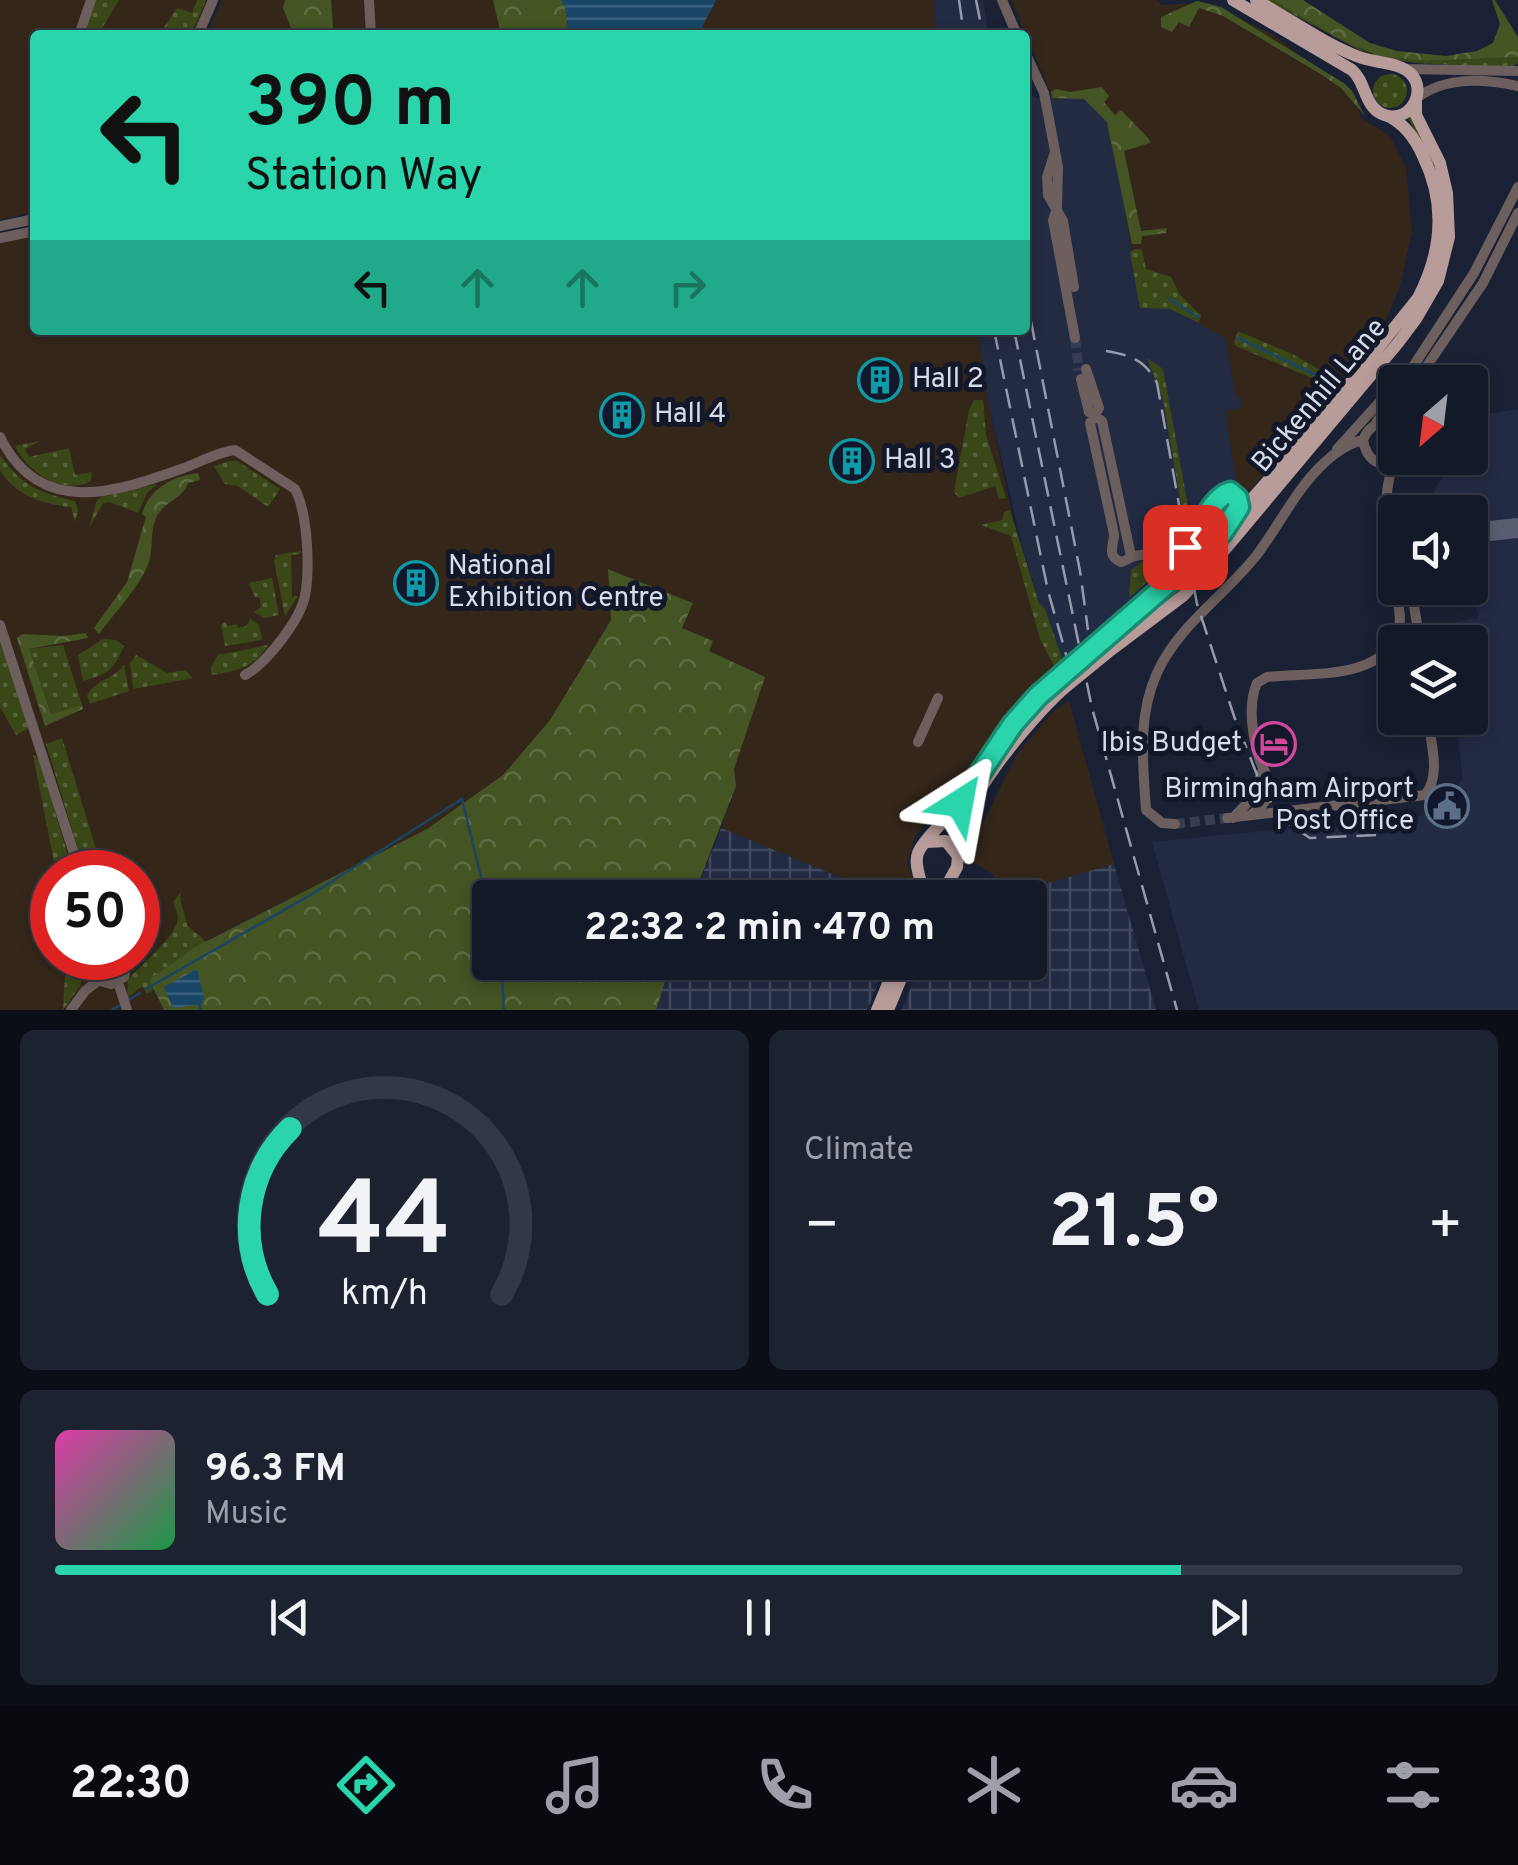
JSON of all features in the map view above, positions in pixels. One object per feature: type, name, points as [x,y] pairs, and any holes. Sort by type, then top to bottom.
[{"type":"main road","points":[[1233,0],[1360,76],[1375,110],[1388,116],[1407,112],[1416,100],[1417,84],[1397,67],[1350,53],[1256,0]]},
{"type":"main road","points":[[1368,98],[1371,77],[1397,67]]},
{"type":"main road","name":"Bickenhill Lane","points":[[1110,646],[1117,629],[1132,626],[1183,596],[1212,565],[1398,343],[1428,301],[1444,262],[1449,214],[1440,163],[1416,115],[1416,100]]},
{"type":"main road","name":"Bickenhill Lane","points":[[927,842],[960,803],[1013,724],[1132,626],[1222,533],[1405,318],[1429,276],[1439,226],[1437,190],[1418,144],[1400,122],[1388,116]]},
{"type":"main road","name":"Bickenhill Lane","points":[[957,853],[958,834],[971,806],[1061,683]]},
{"type":"main road","points":[[922,876],[934,882],[948,879],[957,868],[957,853],[941,840],[927,842],[916,858],[922,880]]},
{"type":"main road","points":[[877,1010],[890,980]]},
{"type":"main road","points":[[888,1010],[900,980]]},
{"type":"street","points":[[81,30],[91,0]]},
{"type":"street","points":[[200,30],[213,0]]},
{"type":"street","points":[[369,0],[371,30]]},
{"type":"street","points":[[1002,0],[1015,30]]},
{"type":"street","points":[[1030,63],[1044,93],[1058,167],[1057,208],[1063,221],[1078,337]]},
{"type":"street","points":[[1397,67],[1518,71]]},
{"type":"street","points":[[1416,100],[1432,87],[1450,82],[1485,81],[1518,86]]},
{"type":"street","points":[[1415,365],[1474,273],[1518,187]]},
{"type":"street","points":[[1427,365],[1483,282],[1518,213]]},
{"type":"street","points":[[0,226],[30,220]]},
{"type":"street","points":[[0,238],[30,232]]},
{"type":"street","points":[[1082,370],[1089,412],[1096,415],[1102,421],[1130,550],[1126,562],[1114,559],[1110,551],[1114,544],[1090,424],[1096,415]]},
{"type":"street","points":[[1175,824],[1162,823],[1146,810],[1142,755],[1145,708],[1156,674],[1175,643],[1254,558],[1305,483],[1378,405]]},
{"type":"street","points":[[1326,460],[1364,440],[1378,420]]},
{"type":"street","points":[[0,437],[20,468],[56,491],[73,493],[127,484],[235,450],[295,489],[307,534],[304,598],[264,662],[245,675]]},
{"type":"street","points":[[1364,440],[1365,451],[1378,463]]},
{"type":"street","points":[[1114,544],[1123,541],[1130,550],[1171,554],[1197,536],[1217,498],[1230,492],[1239,507],[1222,533]]},
{"type":"street","points":[[1251,816],[1265,803],[1269,791],[1255,740],[1252,706],[1262,679],[1371,663],[1386,650],[1398,629],[1396,605]]},
{"type":"street","points":[[0,625],[73,850]]},
{"type":"street","points":[[918,742],[938,698]]},
{"type":"street","points":[[1263,768],[1252,797],[1230,818],[1425,795],[1434,774],[1430,735]]},
{"type":"street","points":[[71,1010],[98,980],[118,982],[127,1010]]},
{"type":"shaded area","points":[[0,0],[208,0],[195,30],[30,30],[30,213],[0,220]]},
{"type":"shaded area","points":[[222,0],[934,0],[936,30],[208,30]]},
{"type":"shaded area","points":[[561,0],[716,0],[701,30],[568,30]]},
{"type":"shaded area","points":[[934,0],[983,0],[988,30],[936,30]]},
{"type":"shaded area","points":[[1011,0],[1209,3],[1273,35],[1343,88],[1357,104],[1361,118],[1390,136],[1406,167],[1412,232],[1400,286],[1381,332],[1249,491],[1239,497],[1225,411],[1242,407],[1236,397],[1225,338],[1141,306],[1030,45],[1030,30],[1024,30]]},
{"type":"shaded area","points":[[1030,94],[1037,98],[1052,96],[1055,100],[1085,96],[1110,122],[1141,306],[1168,306],[1225,338],[1236,397],[1240,397],[1242,407],[1225,411],[1239,497],[1201,545],[1063,662],[1046,624],[1024,552],[988,402],[979,335],[1030,335]]},
{"type":"shaded area","points":[[30,236],[30,335],[979,335],[988,402],[1038,634],[1061,664],[1031,691],[915,837],[907,863],[913,880],[847,880],[721,828],[736,786],[709,650],[713,641],[681,628],[693,603],[609,569],[611,620],[550,720],[503,775],[428,829],[196,946],[153,990],[164,1010],[0,1010],[0,243]]},
{"type":"shaded area","points":[[1518,409],[1518,1010],[1199,1010],[1152,842],[1436,814],[1463,779],[1458,735],[1488,735],[1488,625],[1446,624],[1479,618],[1475,605],[1488,605],[1488,495],[1432,495],[1442,475],[1488,475],[1488,414]]},
{"type":"shaded area","points":[[1069,701],[1114,864],[1047,884],[1047,880],[997,880],[973,862],[969,850],[1017,754],[1053,712]]},
{"type":"shaded area","points":[[721,828],[847,880],[700,880]]},
{"type":"shaded area","points":[[1114,864],[1156,1010],[901,1010],[914,980],[1047,980],[1047,883]]},
{"type":"shaded area","points":[[197,969],[202,1004],[173,1008],[164,987]]},
{"type":"shaded area","points":[[665,980],[880,980],[867,1010],[655,1010]]},
{"type":"green space","points":[[96,0],[119,0],[101,30],[85,30]]},
{"type":"green space","points":[[197,0],[206,0],[193,30],[162,30],[177,8],[192,13]]},
{"type":"green space","points":[[285,0],[331,0],[335,30],[292,30],[283,8]]},
{"type":"green space","points":[[493,0],[561,0],[565,5],[568,30],[500,30]]},
{"type":"green space","points":[[1267,0],[1368,53],[1426,61],[1518,57],[1518,63],[1511,68],[1416,63],[1370,56]]},
{"type":"green space","points":[[1273,0],[1303,0],[1370,43],[1397,51],[1446,56],[1477,51],[1493,43],[1500,24],[1495,0],[1518,37],[1518,57],[1426,61],[1379,56],[1347,43]]},
{"type":"green space","points":[[1197,1],[1221,7],[1345,84],[1365,116],[1341,88],[1223,16],[1199,8],[1189,27],[1179,22],[1172,32],[1161,27],[1161,17]]},
{"type":"green space","points":[[1390,74],[1402,79],[1407,91],[1402,103],[1390,108],[1378,103],[1373,91],[1378,79]]},
{"type":"green space","points":[[1102,87],[1109,96],[1104,102],[1115,115],[1121,110],[1150,143],[1124,151],[1141,231],[1167,228],[1166,233],[1142,236],[1141,244],[1132,244],[1107,122],[1084,99],[1052,98],[1051,92]]},
{"type":"green space","points":[[1412,116],[1437,167],[1432,282],[1200,572],[1134,628],[1133,622],[1176,583],[1430,281],[1435,169],[1408,118]]},
{"type":"green space","points":[[1142,250],[1146,269],[1171,277],[1180,295],[1201,315],[1199,323],[1170,309],[1140,308],[1130,252]]},
{"type":"green space","points":[[1238,331],[1325,373],[1319,381],[1236,346]]},
{"type":"green space","points":[[1147,358],[1163,369],[1188,506],[1182,509],[1163,399]]},
{"type":"green space","points":[[974,400],[983,400],[986,435],[1006,498],[999,499],[995,486],[959,498],[954,492]]},
{"type":"green space","points":[[40,441],[25,449],[29,457],[69,448],[75,475],[92,472],[91,481],[68,486],[47,479],[28,465],[15,446]]},
{"type":"green space","points":[[0,455],[32,487],[75,501],[75,522],[71,507],[40,501],[6,479],[0,470]]},
{"type":"green space","points":[[237,461],[280,489],[268,507],[238,486],[225,484],[214,466]]},
{"type":"green space","points":[[198,473],[200,480],[188,483],[157,516],[145,571],[99,634],[94,628],[127,582],[146,517],[142,514],[145,505],[163,485]]},
{"type":"green space","points":[[157,484],[147,493],[138,513],[103,503],[89,528],[97,500]]},
{"type":"green space","points":[[1010,510],[1039,603],[1045,609],[1063,662],[1054,666],[1040,639],[1011,536],[981,525],[1002,520],[1004,512]]},
{"type":"green space","points":[[301,551],[291,555],[292,597],[298,596],[285,616],[274,561],[276,555]]},
{"type":"green space","points":[[1143,561],[1168,563],[1129,598],[1131,570]]},
{"type":"green space","points":[[608,569],[693,603],[682,628],[713,641],[709,651],[765,677],[734,769],[736,786],[700,880],[472,880],[472,980],[666,980],[656,1010],[164,1010],[149,980],[160,980],[160,972],[197,946],[427,829],[503,775],[550,720],[611,620]]},
{"type":"green space","points":[[272,578],[279,615],[264,618],[254,612],[261,607],[260,598],[255,597],[249,583]]},
{"type":"green space","points":[[250,618],[259,625],[262,640],[225,646],[221,625],[225,622],[227,626],[237,624],[238,628],[247,626]]},
{"type":"green space","points":[[86,633],[88,638],[29,649],[51,714],[82,705],[83,709],[45,726],[17,638],[22,634]]},
{"type":"green space","points":[[0,637],[29,728],[16,735],[0,707]]},
{"type":"green space","points":[[103,639],[116,640],[124,646],[109,670],[83,681],[78,655]]},
{"type":"green space","points":[[63,645],[82,705],[51,714],[29,649]]},
{"type":"green space","points":[[268,645],[244,667],[211,675],[218,655]]},
{"type":"green space","points":[[136,655],[167,673],[185,670],[193,678],[133,689],[130,663]]},
{"type":"green space","points":[[124,665],[129,691],[90,704],[90,691]]},
{"type":"green space","points":[[62,738],[96,850],[78,850],[46,744]]},
{"type":"green space","points":[[33,755],[39,759],[66,850],[52,850]]},
{"type":"green space","points":[[181,892],[187,925],[206,942],[160,972],[160,947],[177,924],[173,902]]},
{"type":"green space","points":[[65,980],[82,980],[80,986],[63,1010]]},
{"type":"green space","points":[[128,980],[150,980],[153,990],[147,994],[142,986],[127,998]]},
{"type":"waterway","points":[[1168,298],[1199,318]]},
{"type":"waterway","points":[[1238,338],[1318,376]]},
{"type":"waterway","points":[[146,989],[312,894],[462,799],[482,880]]},
{"type":"waterway","points":[[502,980],[504,1010]]},
{"type":"waterway","points":[[130,999],[140,993]]},
{"type":"waterway","points":[[199,1004],[201,1010]]},
{"type":"waterway","points":[[112,1010],[119,1006]]},
{"type":"taxiway","points":[[1488,531],[1518,528]]},
{"type":"tunnel","points":[[1075,338],[1079,371]]},
{"type":"tunnel","points":[[1175,824],[1227,818]]},
{"type":"railway","points":[[959,0],[963,30]]},
{"type":"railway","points":[[976,0],[982,30]]},
{"type":"railway","points":[[1030,316],[1088,630]]},
{"type":"railway","points":[[995,335],[1048,591],[1075,686]]},
{"type":"railway","points":[[1015,335],[1092,708],[1177,1010]]},
{"type":"railway","points":[[1106,351],[1136,360],[1157,383],[1197,604],[1263,790],[1283,820],[1310,838],[1376,835]]},
{"type":"place","name":"Hall 2","points":[[880,380]]},
{"type":"place","name":"Hall 4","points":[[622,415]]},
{"type":"place","name":"Hall 3","points":[[852,461]]},
{"type":"place","name":"National Exhibition Centre","points":[[416,583]]},
{"type":"place","name":"Ibis Budget","points":[[1274,744]]},
{"type":"place","name":"Birmingham Airport Post Office","points":[[1447,806]]},
{"type":"route","points":[[960,803],[1016,721],[1038,696],[1203,553],[1239,507],[1237,498],[1230,492],[1217,498],[1197,536],[1185,547]]}]
